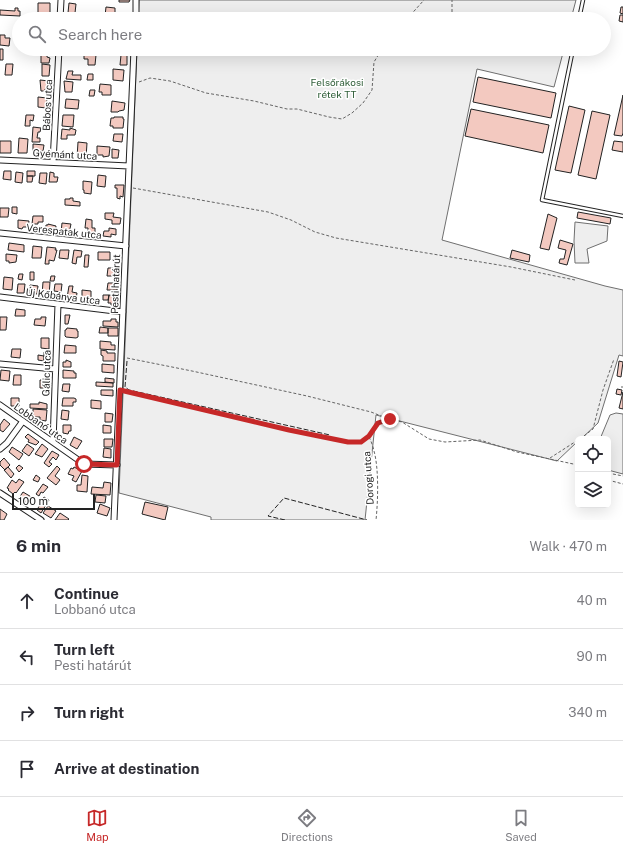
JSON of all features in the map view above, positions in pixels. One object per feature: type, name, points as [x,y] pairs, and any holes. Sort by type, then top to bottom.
[{"type":"street","points":[[60,12],[61,0]]},
{"type":"street","points":[[136,0],[136,12]]},
{"type":"street","name":"Bábos utca","points":[[53,162],[59,56]]},
{"type":"street","name":"Pesti határút","points":[[114,520],[134,56]]},
{"type":"street","name":"Gyémánt utca","points":[[0,160],[129,166]]},
{"type":"street","name":"Verespatak utca","points":[[0,233],[126,246]]},
{"type":"street","name":"Új Kőbánya utca","points":[[0,297],[123,312]]},
{"type":"street","name":"Gálic utca","points":[[53,442],[58,304]]},
{"type":"street","points":[[0,364],[55,369]]},
{"type":"street","name":"Lobbanó utca","points":[[0,405],[84,464],[117,465]]},
{"type":"street","points":[[0,449],[7,443],[23,421]]},
{"type":"street","points":[[0,492],[41,520]]},
{"type":"lane","points":[[580,12],[583,0]]},
{"type":"lane","points":[[572,56],[542,200],[623,215]]},
{"type":"path","points":[[413,12],[424,0]]},
{"type":"path","points":[[452,0],[452,12]]},
{"type":"path","points":[[133,85],[150,78],[170,81],[206,93],[254,101],[287,109],[297,109],[329,118],[342,119],[352,113],[363,103],[372,90],[374,62],[378,56]]},
{"type":"path","points":[[128,187],[268,212],[291,220],[315,232],[336,238],[575,280]]},
{"type":"path","points":[[121,355],[128,358],[307,396],[371,412],[402,422],[429,439],[445,442],[480,440],[517,452],[575,464]]},
{"type":"path","points":[[584,436],[593,429],[603,390],[614,359]]},
{"type":"path","points":[[120,390],[281,428],[348,442],[361,442],[369,436],[378,423],[390,419]]},
{"type":"path","name":"Dorogi utca","points":[[369,436],[375,452],[378,501],[376,520]]},
{"type":"path","points":[[549,459],[575,442]]},
{"type":"path","points":[[611,474],[623,476]]},
{"type":"path","points":[[611,481],[623,484]]},
{"type":"green space","points":[[139,0],[576,0],[573,12],[138,12]]},
{"type":"green space","name":"Felsőrákosi rétek TT","points":[[137,56],[562,56],[554,87],[477,69],[442,240],[623,290],[623,356],[619,355],[598,423],[584,436],[575,436],[575,444],[557,461],[376,415],[365,520],[211,520],[211,517],[119,493]]},
{"type":"green space","points":[[575,222],[608,226],[607,241],[587,249],[589,263],[575,263]]},
{"type":"green space","points":[[616,413],[623,414],[623,474],[611,471],[611,436],[601,436],[610,415]]},
{"type":"building","points":[[119,0],[130,0],[129,2],[119,2]]},
{"type":"building","points":[[38,3],[50,3],[50,12],[38,12]]},
{"type":"building","points":[[69,3],[76,4],[75,12],[68,12]]},
{"type":"building","points":[[106,7],[115,8],[115,12],[105,12]]},
{"type":"building","points":[[621,7],[623,7],[623,14],[620,13]]},
{"type":"building","points":[[15,8],[18,8],[18,11],[20,12],[12,12],[12,16],[0,15],[0,10],[15,11]]},
{"type":"building","points":[[620,15],[623,15],[623,22],[619,21]]},
{"type":"building","points":[[0,35],[5,35],[5,38],[10,38],[9,46],[0,45]]},
{"type":"building","points":[[0,49],[3,49],[3,60],[0,60]]},
{"type":"building","points":[[41,56],[47,56],[50,58],[49,63],[41,63]]},
{"type":"building","points":[[84,56],[96,56],[95,65],[88,65],[88,59],[84,59]]},
{"type":"building","points":[[121,56],[127,56],[127,65],[120,65]]},
{"type":"building","points":[[6,64],[13,64],[12,75],[5,75]]},
{"type":"building","points":[[42,64],[50,65],[49,76],[42,76]]},
{"type":"building","points":[[113,69],[124,70],[123,81],[113,80]]},
{"type":"building","points":[[68,71],[73,71],[72,75],[81,75],[81,80],[66,79]]},
{"type":"building","points":[[88,74],[93,74],[93,80],[87,80]]},
{"type":"building","points":[[478,77],[556,93],[551,118],[473,102]]},
{"type":"building","points":[[40,80],[49,81],[48,90],[45,89],[45,91],[41,91]]},
{"type":"building","points":[[64,81],[73,82],[72,92],[65,92]]},
{"type":"building","points":[[100,84],[111,85],[111,95],[102,95],[102,92],[99,92]]},
{"type":"building","points":[[90,90],[95,90],[94,96],[89,96]]},
{"type":"building","points":[[623,95],[623,133],[622,136],[614,135]]},
{"type":"building","points":[[38,97],[47,98],[46,108],[38,107]]},
{"type":"building","points":[[66,99],[79,100],[78,109],[65,108]]},
{"type":"building","points":[[112,101],[125,103],[124,110],[111,112]]},
{"type":"building","points":[[569,106],[585,110],[571,173],[555,170]]},
{"type":"building","points":[[471,109],[549,125],[543,153],[465,136]]},
{"type":"building","points":[[592,111],[610,115],[596,179],[578,175]]},
{"type":"building","points":[[26,115],[34,115],[33,121],[30,120],[30,126],[25,126]]},
{"type":"building","points":[[63,115],[74,115],[73,127],[62,126]]},
{"type":"building","points":[[123,117],[123,128],[113,128],[113,126],[110,126],[111,118]]},
{"type":"building","points":[[33,127],[41,128],[40,132],[38,132],[37,138],[40,138],[40,142],[32,142]]},
{"type":"building","points":[[70,128],[76,130],[75,135],[67,135],[67,139],[61,139],[62,129],[70,130]]},
{"type":"building","points":[[114,134],[123,134],[122,142],[113,141]]},
{"type":"building","points":[[19,138],[28,139],[27,153],[18,153]]},
{"type":"building","points":[[0,141],[11,141],[11,153],[0,153]]},
{"type":"building","points":[[614,141],[623,142],[623,152],[612,150]]},
{"type":"building","points":[[78,142],[87,143],[86,158],[77,158]]},
{"type":"building","points":[[33,144],[44,145],[43,151],[33,151]]},
{"type":"building","points":[[97,146],[110,147],[109,156],[103,157],[103,155],[97,155]]},
{"type":"building","points":[[112,149],[119,150],[118,158],[112,158]]},
{"type":"building","points":[[4,171],[11,171],[11,180],[3,179]]},
{"type":"building","points":[[27,171],[35,171],[35,176],[27,176]]},
{"type":"building","points":[[16,172],[23,173],[22,183],[15,182]]},
{"type":"building","points":[[50,172],[54,173],[54,177],[58,177],[57,182],[49,182]]},
{"type":"building","points":[[40,173],[47,173],[46,184],[39,183]]},
{"type":"building","points":[[98,175],[106,176],[105,187],[97,186]]},
{"type":"building","points":[[27,176],[33,176],[32,182],[27,182]]},
{"type":"building","points":[[83,181],[92,182],[91,194],[84,193]]},
{"type":"building","points":[[115,185],[124,185],[123,197],[120,196],[120,199],[117,198],[117,188],[115,188]]},
{"type":"building","points":[[73,198],[73,201],[80,202],[80,206],[65,205],[65,199]]},
{"type":"building","points":[[12,207],[17,207],[17,214],[12,213]]},
{"type":"building","points":[[0,208],[9,208],[8,217],[0,217]]},
{"type":"building","points":[[578,212],[611,218],[610,224],[577,218]]},
{"type":"building","points":[[105,213],[114,213],[113,217],[121,218],[120,224],[112,224],[112,220],[105,219]]},
{"type":"building","points":[[548,214],[557,218],[549,250],[540,248]]},
{"type":"building","points":[[33,216],[43,216],[43,222],[32,224]]},
{"type":"building","points":[[86,219],[92,220],[92,228],[95,228],[95,236],[88,235],[88,228],[85,228]]},
{"type":"building","points":[[18,220],[29,221],[28,227],[23,227],[22,229],[18,228]]},
{"type":"building","points":[[62,223],[71,224],[69,233],[61,233]]},
{"type":"building","points":[[46,225],[56,226],[55,234],[45,233]]},
{"type":"building","points":[[109,228],[116,229],[116,235],[111,234],[111,237],[103,236],[104,231],[109,231]]},
{"type":"building","points":[[560,240],[573,244],[567,265],[559,263],[560,259],[564,259],[566,250],[558,248]]},
{"type":"building","points":[[9,243],[24,245],[24,252],[8,250]]},
{"type":"building","points":[[33,246],[42,247],[41,258],[32,258]]},
{"type":"building","points":[[47,247],[56,248],[55,250],[57,250],[54,261],[49,260],[49,264],[45,264]]},
{"type":"building","points":[[60,250],[69,250],[68,259],[59,258]]},
{"type":"building","points":[[74,250],[82,251],[81,257],[77,257],[76,264],[72,263]]},
{"type":"building","points":[[512,250],[530,255],[529,262],[510,258]]},
{"type":"building","points":[[98,252],[110,252],[110,260],[98,260]]},
{"type":"building","points":[[6,254],[17,255],[16,262],[9,263],[9,261],[6,261]]},
{"type":"building","points":[[85,255],[89,255],[88,267],[84,267]]},
{"type":"building","points":[[108,268],[118,268],[117,276],[107,276]]},
{"type":"building","points":[[30,272],[34,272],[34,280],[30,280]]},
{"type":"building","points":[[19,274],[23,274],[22,280],[18,279]]},
{"type":"building","points":[[51,276],[55,276],[54,281],[50,281]]},
{"type":"building","points":[[4,277],[13,278],[12,290],[3,289]]},
{"type":"building","points":[[43,282],[50,282],[49,296],[42,295]]},
{"type":"building","points":[[108,283],[118,283],[117,290],[107,290]]},
{"type":"building","points":[[18,284],[25,284],[24,293],[17,293]]},
{"type":"building","points":[[55,284],[62,284],[61,292],[54,291]]},
{"type":"building","points":[[30,285],[38,286],[37,294],[29,293]]},
{"type":"building","points":[[69,286],[73,286],[72,292],[77,293],[76,299],[67,298]]},
{"type":"building","points":[[82,290],[91,291],[91,300],[82,299]]},
{"type":"building","points":[[103,295],[109,295],[108,300],[103,300]]},
{"type":"building","points":[[109,295],[117,296],[116,304],[111,305],[111,303],[108,303]]},
{"type":"building","points":[[16,309],[25,310],[25,316],[15,316]]},
{"type":"building","points":[[65,315],[70,315],[68,324],[65,324]]},
{"type":"building","points":[[0,317],[7,317],[6,330],[0,330]]},
{"type":"building","points":[[41,317],[46,317],[45,326],[34,325],[35,319],[41,319]]},
{"type":"building","points":[[111,319],[116,319],[116,322],[118,322],[118,327],[103,326],[103,321],[111,321]]},
{"type":"building","points":[[100,327],[108,328],[108,333],[99,333]]},
{"type":"building","points":[[67,328],[77,329],[78,337],[66,337],[65,330]]},
{"type":"building","points":[[108,328],[118,328],[118,336],[108,336]]},
{"type":"building","points":[[41,338],[49,338],[49,349],[41,348]]},
{"type":"building","points":[[100,341],[111,342],[111,345],[115,345],[115,350],[100,349]]},
{"type":"building","points":[[65,345],[76,346],[76,353],[64,353]]},
{"type":"building","points":[[12,349],[21,349],[20,358],[11,357]]},
{"type":"building","points":[[101,350],[107,351],[107,353],[115,353],[115,361],[103,361]]},
{"type":"building","points":[[44,352],[49,353],[49,362],[44,361]]},
{"type":"building","points":[[38,355],[44,356],[44,361],[38,360]]},
{"type":"building","points":[[66,360],[71,362],[71,367],[63,367],[63,362],[66,362]]},
{"type":"building","points":[[619,361],[623,362],[621,377],[617,376]]},
{"type":"building","points":[[102,364],[114,365],[114,373],[102,372]]},
{"type":"building","points":[[1,370],[10,371],[9,381],[0,380]]},
{"type":"building","points":[[63,370],[74,371],[74,373],[76,373],[76,378],[63,378]]},
{"type":"building","points":[[14,375],[21,375],[21,385],[13,385]]},
{"type":"building","points":[[105,378],[114,379],[114,383],[105,382]]},
{"type":"building","points":[[40,380],[48,380],[48,388],[40,388]]},
{"type":"building","points":[[96,382],[113,383],[113,387],[96,386]]},
{"type":"building","points":[[63,384],[70,384],[69,392],[62,391]]},
{"type":"building","points":[[617,389],[622,390],[621,395],[616,394]]},
{"type":"building","points":[[101,390],[113,390],[113,396],[101,395]]},
{"type":"building","points":[[623,392],[623,409],[619,408]]},
{"type":"building","points":[[11,398],[19,398],[19,406],[11,406]]},
{"type":"building","points":[[63,398],[74,398],[76,399],[76,402],[73,402],[73,406],[62,406]]},
{"type":"building","points":[[91,400],[101,401],[101,409],[91,408]]},
{"type":"building","points":[[39,402],[47,404],[47,409],[30,408],[30,404],[39,404]]},
{"type":"building","points":[[33,409],[47,410],[46,421],[40,420],[40,417],[33,417]]},
{"type":"building","points":[[62,410],[69,411],[68,420],[61,419]]},
{"type":"building","points":[[105,413],[113,414],[112,422],[105,422]]},
{"type":"building","points":[[4,419],[10,424],[3,432],[0,430],[0,425]]},
{"type":"building","points":[[63,425],[71,425],[71,431],[69,431],[68,434],[63,433]]},
{"type":"building","points":[[103,425],[111,426],[111,433],[103,433]]},
{"type":"building","points":[[28,434],[39,442],[36,445],[28,442],[29,440],[25,437]]},
{"type":"building","points":[[74,437],[82,441],[77,449],[70,445]]},
{"type":"building","points":[[104,439],[113,439],[112,447],[104,447]]},
{"type":"building","points":[[27,444],[34,449],[29,456],[22,451]]},
{"type":"building","points":[[42,444],[48,449],[42,457],[35,454]]},
{"type":"building","points":[[12,447],[23,454],[19,460],[9,452]]},
{"type":"building","points":[[104,448],[111,449],[111,458],[103,457]]},
{"type":"building","points":[[52,451],[59,455],[56,460],[53,457],[49,462],[52,464],[49,467],[44,463]]},
{"type":"building","points":[[4,458],[10,465],[5,470],[0,465],[0,462]]},
{"type":"building","points":[[19,465],[23,468],[19,472],[16,468]]},
{"type":"building","points":[[57,466],[60,469],[55,476],[60,480],[56,485],[47,478]]},
{"type":"building","points":[[8,467],[14,474],[11,478],[4,470]]},
{"type":"building","points":[[74,467],[82,471],[76,482],[72,480],[74,476],[68,474],[71,468],[73,469]]},
{"type":"building","points":[[36,475],[40,478],[38,482],[33,480]]},
{"type":"building","points":[[82,475],[88,476],[87,492],[77,491],[77,485],[81,485]]},
{"type":"building","points":[[19,479],[24,482],[16,493],[15,492],[13,494],[7,488],[12,480],[16,483]]},
{"type":"building","points":[[104,482],[111,483],[110,495],[91,494],[92,487],[103,488]]},
{"type":"building","points":[[43,484],[48,487],[43,493],[41,492],[39,496],[36,494]]},
{"type":"building","points":[[23,492],[33,498],[30,502],[29,501],[27,503],[19,498]]},
{"type":"building","points":[[96,495],[106,496],[105,503],[95,502]]},
{"type":"building","points":[[44,497],[49,500],[41,513],[37,510]]},
{"type":"building","points":[[145,502],[168,507],[165,520],[142,514]]},
{"type":"building","points":[[100,504],[110,508],[107,516],[97,513]]},
{"type":"building","points":[[48,506],[56,511],[51,518],[43,513]]},
{"type":"building","points":[[0,509],[7,514],[4,520],[0,520]]},
{"type":"building","points":[[60,513],[69,519],[55,520]]},
{"type":"fence","points":[[127,361],[125,387],[129,390],[330,435]]},
{"type":"fence","points":[[285,520],[268,516],[284,498],[367,520]]},
{"type":"route","points":[[84,464],[117,465],[120,390],[289,430],[348,442],[361,442],[369,436],[378,423],[390,419]]}]
